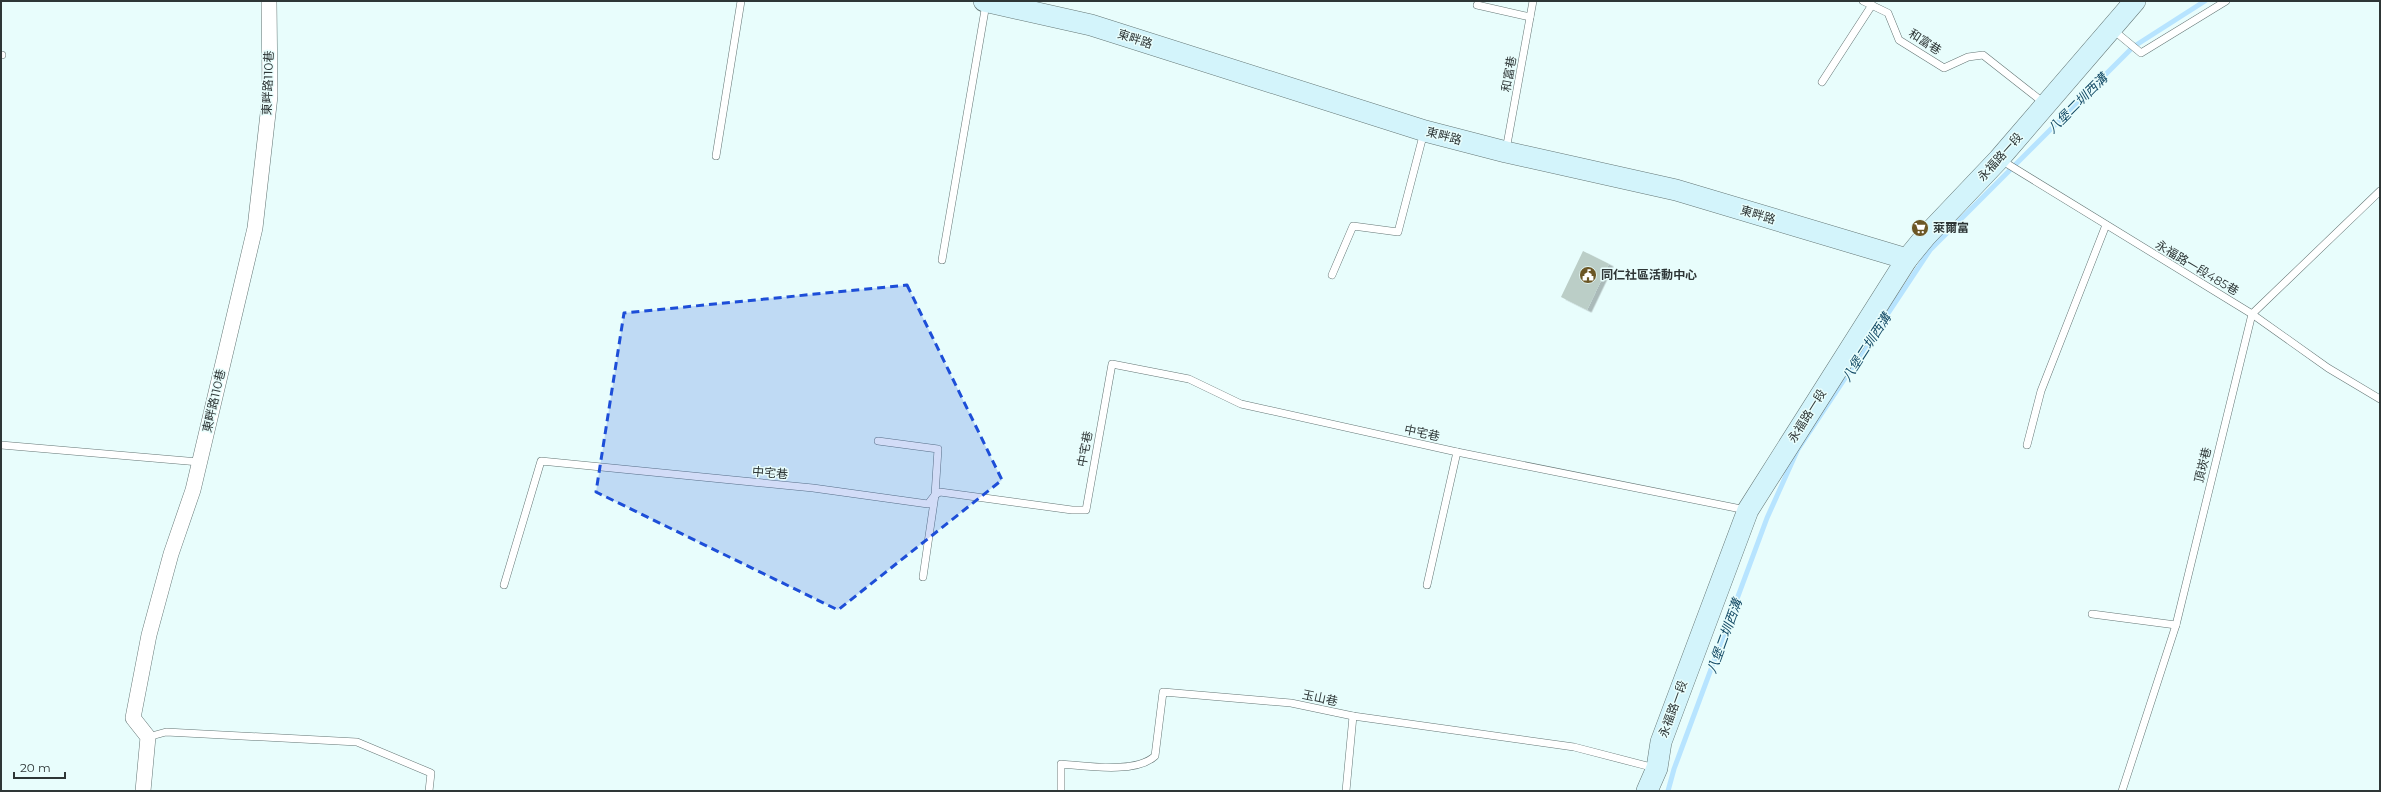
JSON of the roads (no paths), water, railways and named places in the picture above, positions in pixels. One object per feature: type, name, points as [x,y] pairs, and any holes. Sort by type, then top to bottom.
[{"type":"street","name":"東畔路110巷","points":[[148,737],[133,718],[149,635],[172,554],[193,490],[255,228],[270,96],[269,1]]},
{"type":"street","name":"東畔路","points":[[985,1],[1091,25],[1425,131],[1506,152],[1676,190],[1907,259]]},
{"type":"street","name":"永福路一段","points":[[1647,791],[1657,768],[1661,742],[1748,510],[1907,259],[1924,237],[2003,161],[2046,104],[2134,1]]},
{"type":"street","points":[[143,791],[148,737]]},
{"type":"lane","points":[[716,156],[741,1]]},
{"type":"lane","points":[[942,260],[985,1]]},
{"type":"lane","name":"和富巷","points":[[1506,152],[1533,1]]},
{"type":"lane","name":"和富巷","points":[[1863,1],[1888,13],[1899,40],[1944,68],[1968,57],[1983,55],[2046,104]]},
{"type":"lane","points":[[2111,28],[2141,53],[2226,1]]},
{"type":"lane","points":[[1477,5],[1530,16]]},
{"type":"lane","points":[[1822,82],[1872,5]]},
{"type":"lane","points":[[1332,275],[1353,226],[1398,232],[1425,131]]},
{"type":"lane","name":"永福路一段485巷","points":[[2003,161],[2252,314],[2328,368],[2380,399]]},
{"type":"lane","points":[[2252,314],[2380,191]]},
{"type":"lane","points":[[2027,445],[2042,391],[2106,225]]},
{"type":"lane","name":"頂崁巷","points":[[2122,791],[2176,625],[2252,314]]},
{"type":"lane","name":"中宅巷","points":[[504,585],[541,461],[813,488],[928,504],[935,495],[940,492],[1072,510],[1086,510],[1112,364],[1189,379],[1241,404],[1457,452],[1748,510]]},
{"type":"lane","points":[[878,441],[938,449],[935,495],[923,577]]},
{"type":"lane","points":[[1,445],[199,462]]},
{"type":"lane","points":[[1426,585],[1457,452]]},
{"type":"lane","points":[[2092,614],[2176,625]]},
{"type":"lane","name":"玉山巷","points":[[1062,791],[1062,764],[1115,768],[1149,762],[1155,756],[1163,692],[1291,703],[1353,716],[1574,747],[1657,768]]},
{"type":"lane","points":[[1346,791],[1353,716]]},
{"type":"lane","points":[[148,737],[166,732],[357,742],[431,773],[429,791]]},
{"type":"waterway","name":"八堡二圳西溝","points":[[1668,791],[1674,769],[1767,518],[1798,449],[1930,250],[2133,47],[2205,1]]},
{"type":"place","name":"萊爾富","points":[[1920,228]]},
{"type":"place","name":"同仁社區活動中心","points":[[1588,275]]}]
